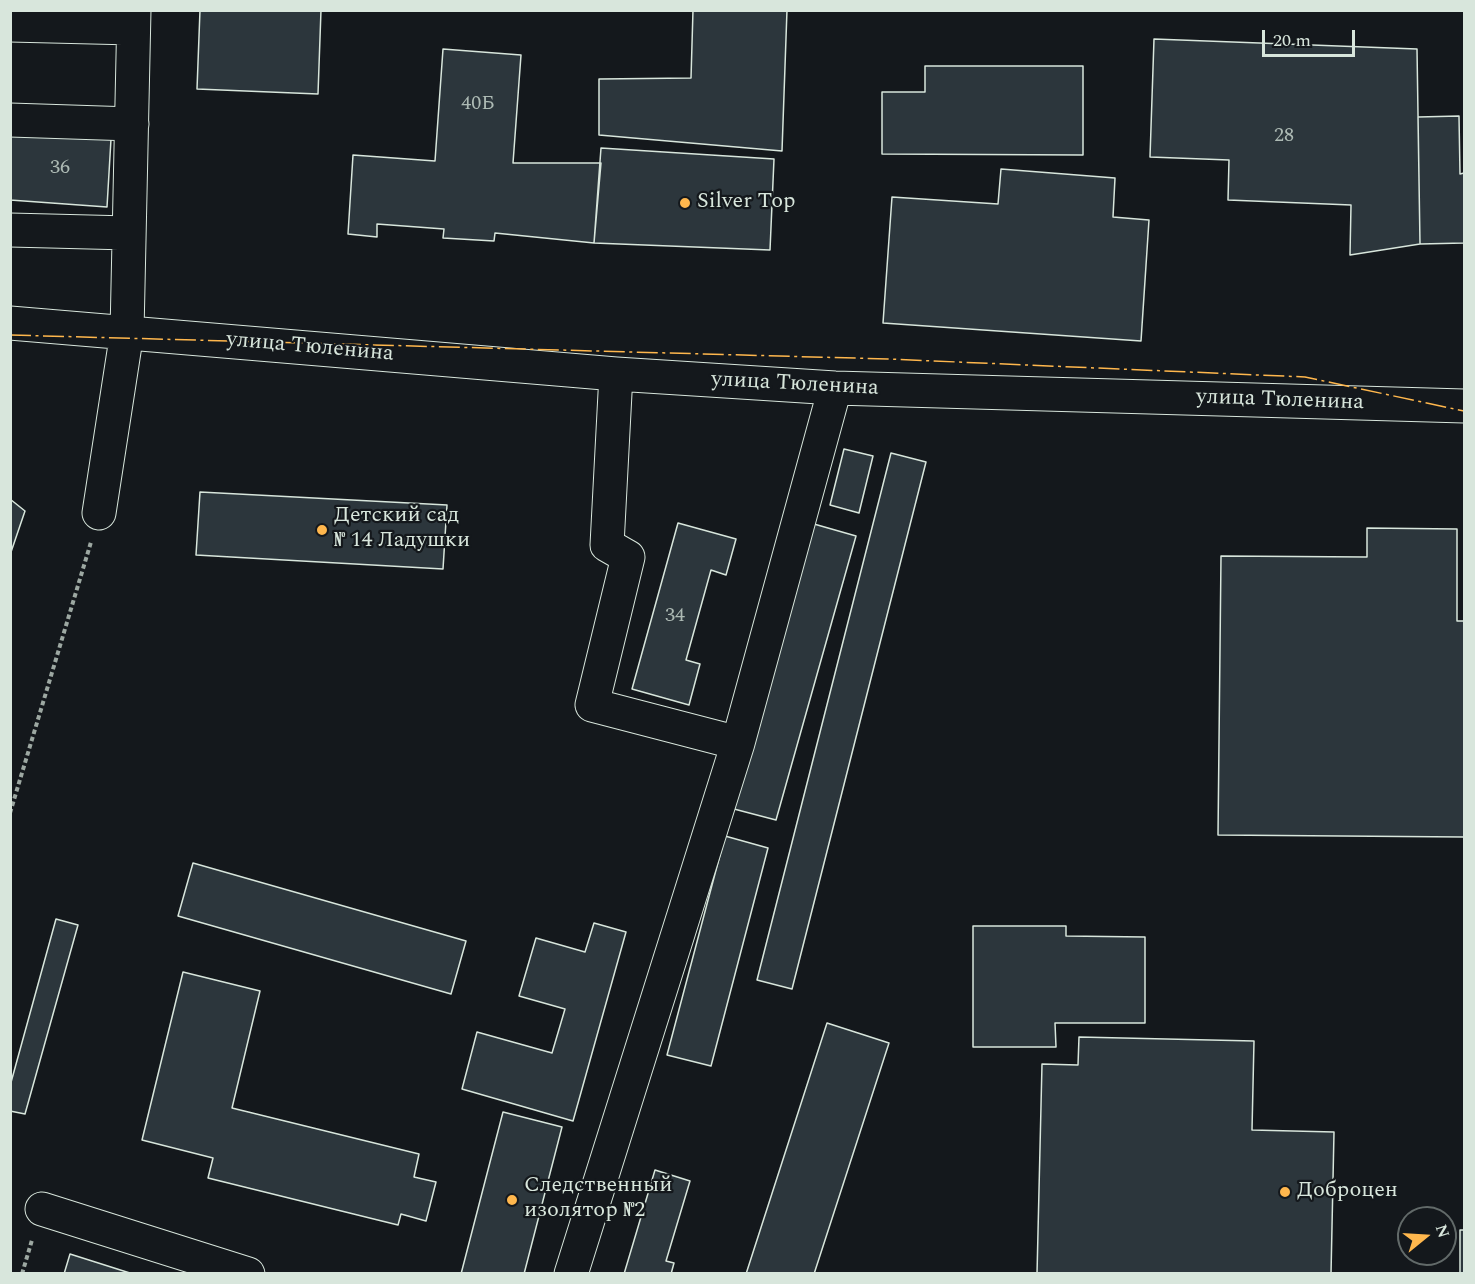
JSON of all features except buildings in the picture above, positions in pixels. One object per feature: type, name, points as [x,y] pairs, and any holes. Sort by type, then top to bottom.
[{"type":"street","points":[[10,25],[134,19],[127,332],[99,513]]},
{"type":"street","points":[[10,120],[132,124]]},
{"type":"street","points":[[10,230],[129,233]]},
{"type":"street","name":"улица Тюленина","points":[[10,323],[616,374],[835,388],[1464,406]]},
{"type":"street","points":[[616,374],[607,545],[628,557],[592,705],[738,743]]},
{"type":"street","points":[[571,1274],[738,743],[835,388]]},
{"type":"street","points":[[42,1209],[248,1274]]},
{"type":"path","points":[[10,813],[99,513]]},
{"type":"power","points":[[10,335],[888,359],[1305,377],[1464,411]]},
{"type":"place","name":"Silver Top","points":[[685,203]]},
{"type":"place","name":"Детский сад № 14 Ладушки","points":[[322,530]]},
{"type":"place","name":"Доброцен","points":[[1285,1192]]},
{"type":"place","name":"Следственный изолятор №2","points":[[512,1200]]}]
